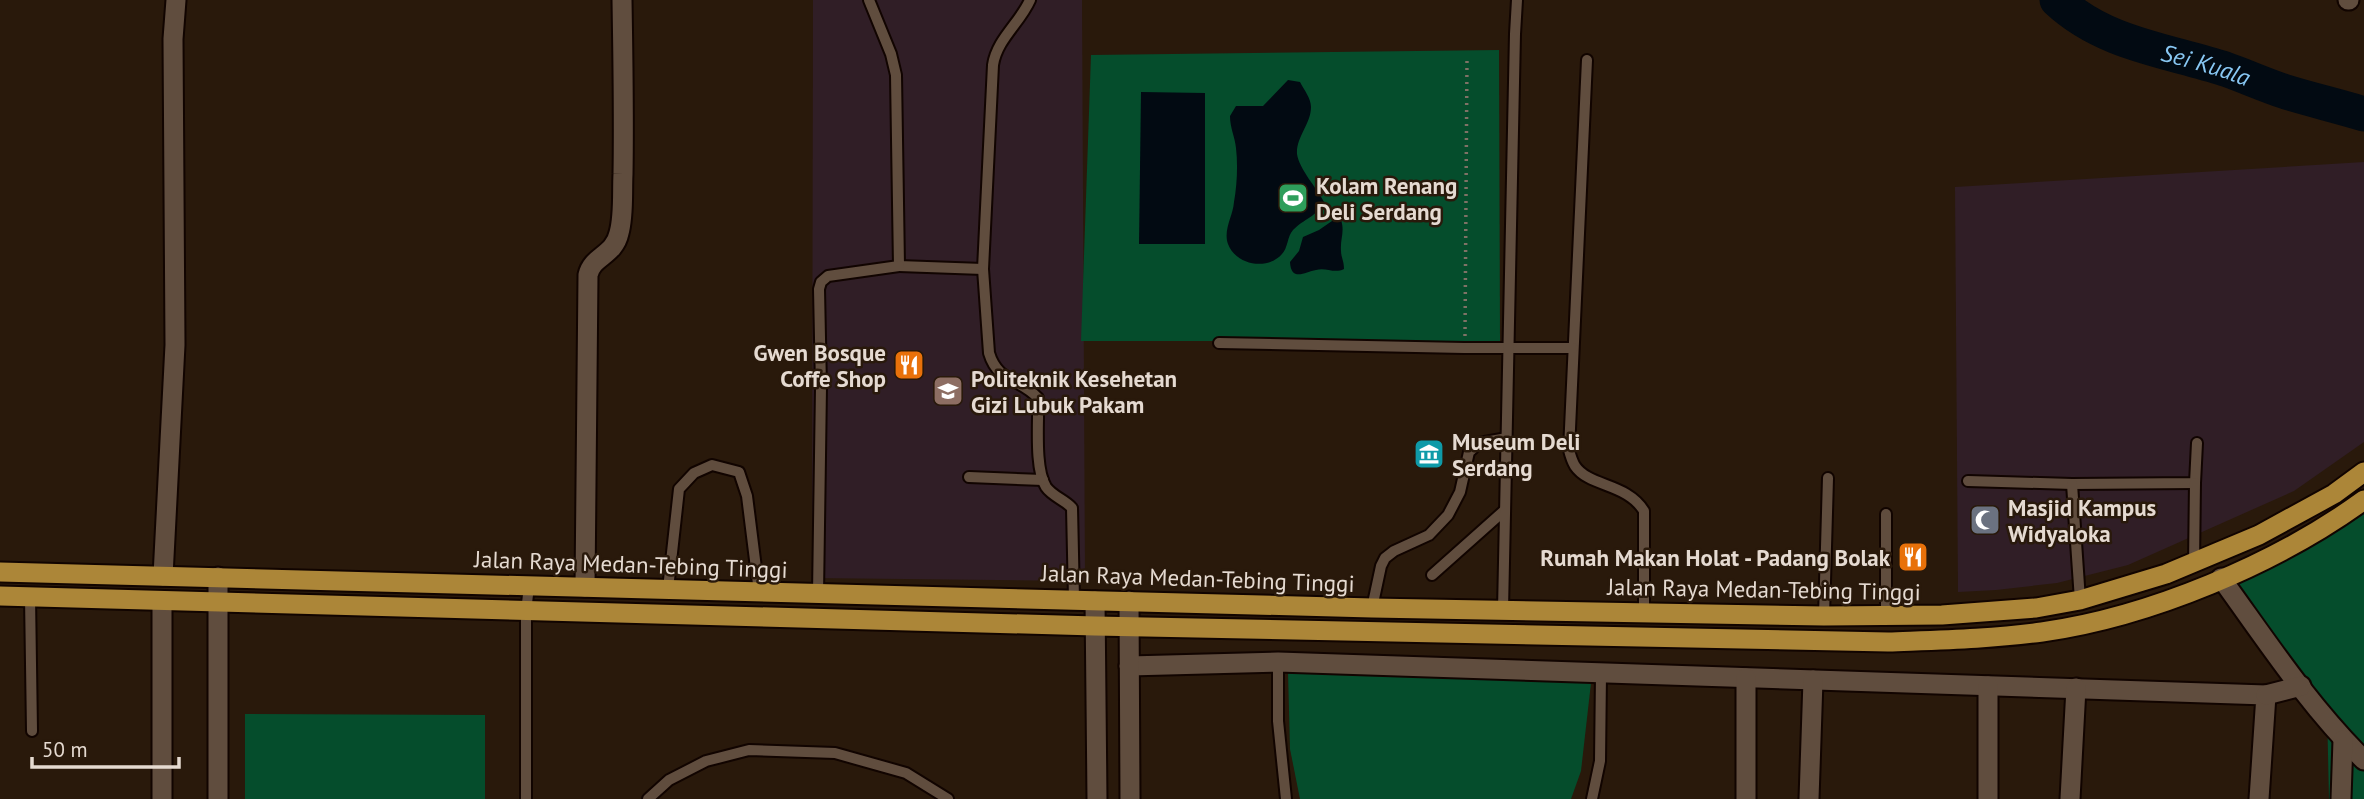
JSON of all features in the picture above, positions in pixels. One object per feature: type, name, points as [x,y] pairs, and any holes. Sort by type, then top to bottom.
[{"type":"highway","name":"Jalan Raya Medan-Tebing Tinggi","points":[[0,572],[1372,608],[1824,616],[1942,615],[2036,608],[2080,600],[2194,564],[2259,535],[2334,494],[2364,472]]},
{"type":"highway","name":"Jalan Raya Medan-Tebing Tinggi","points":[[0,596],[1129,627],[1888,642],[1943,640],[2043,632],[2149,607],[2268,557],[2343,516],[2364,500]]},
{"type":"street","points":[[168,576],[174,345],[173,39],[176,0]]},
{"type":"street","points":[[585,587],[588,275],[593,263],[610,252],[621,226],[624,112],[622,0]]},
{"type":"street","points":[[211,577],[218,799]]},
{"type":"street","points":[[2221,578],[2343,740],[2364,760]]},
{"type":"street","points":[[162,799],[167,601]]},
{"type":"street","points":[[1095,601],[1097,799]]},
{"type":"street","points":[[1129,601],[1130,799]]},
{"type":"street","points":[[1129,667],[1278,662],[2266,695],[2301,686]]},
{"type":"street","points":[[1746,678],[1746,799]]},
{"type":"street","points":[[1809,799],[1813,680]]},
{"type":"street","points":[[1988,686],[1988,799]]},
{"type":"street","points":[[2070,799],[2076,688]]},
{"type":"street","points":[[2259,799],[2266,695]]},
{"type":"street","points":[[2341,799],[2343,740]]},
{"type":"lane","points":[[869,0],[891,54],[896,75],[899,266]]},
{"type":"lane","points":[[1030,0],[1025,12],[995,53],[993,65],[983,269],[989,353],[992,364],[1000,374],[1038,398],[1040,460],[1044,480],[1047,488],[1072,508],[1074,599]]},
{"type":"lane","points":[[1503,610],[1517,0]]},
{"type":"lane","points":[[1587,60],[1569,450],[1575,467],[1589,477],[1637,500],[1644,511],[1644,612]]},
{"type":"lane","points":[[818,594],[821,282],[828,276],[899,266],[983,269]]},
{"type":"lane","points":[[1219,344],[1573,348]]},
{"type":"lane","points":[[1372,608],[1385,558],[1429,535],[1448,515],[1460,492],[1469,452],[1479,443],[1507,438]]},
{"type":"lane","points":[[2194,564],[2197,443]]},
{"type":"lane","points":[[668,589],[679,489],[694,473],[712,465],[739,472],[747,496],[759,592]]},
{"type":"lane","points":[[969,477],[1044,480]]},
{"type":"lane","points":[[1824,616],[1828,478]]},
{"type":"lane","points":[[1968,481],[2195,483]]},
{"type":"lane","points":[[2072,484],[2080,600]]},
{"type":"lane","points":[[1432,575],[1505,510]]},
{"type":"lane","points":[[1886,514],[1886,616]]},
{"type":"lane","points":[[526,799],[526,612],[529,586]]},
{"type":"lane","points":[[30,597],[32,731]]},
{"type":"lane","points":[[1278,662],[1278,721],[1284,797]]},
{"type":"lane","points":[[1592,799],[1600,761],[1601,674]]},
{"type":"lane","points":[[648,799],[669,780],[706,761],[749,750],[835,753],[906,774],[948,799]]},
{"type":"path","points":[[1464,348],[1467,59]]},
{"type":"shaded area","name":"Politeknik Kesehetan Gizi Lubuk Pakam","points":[[813,0],[1082,0],[1085,581],[812,578]]},
{"type":"shaded area","points":[[1288,80],[1300,82],[1310,100],[1309,119],[1297,154],[1324,202],[1293,230],[1282,254],[1268,263],[1252,263],[1238,257],[1227,239],[1237,175],[1236,148],[1230,116],[1236,106],[1263,106]]},
{"type":"shaded area","points":[[1141,92],[1205,93],[1205,244],[1139,244]]},
{"type":"shaded area","points":[[2364,162],[2364,442],[2294,491],[2128,565],[2057,583],[1958,592],[1955,187]]},
{"type":"shaded area","points":[[1341,220],[1344,269],[1320,269],[1299,274],[1293,272],[1290,262],[1299,251],[1303,237],[1332,221]]},
{"type":"green space","name":"Kolam Renang Deli Serdang","points":[[1499,50],[1500,341],[1081,341],[1091,55]]},
{"type":"green space","points":[[2364,504],[2364,799],[2329,799],[2327,709],[2230,581]]},
{"type":"green space","points":[[1288,672],[1591,683],[1581,771],[1571,799],[1300,799],[1290,749]]},
{"type":"green space","points":[[245,714],[485,715],[485,799],[245,799]]},
{"type":"waterway","name":"Sei Kuala","points":[[2057,0],[2095,27],[2136,44],[2225,69],[2286,92],[2364,114]]},
{"type":"place","name":"Kolam Renang Deli Serdang","points":[[1293,198]]},
{"type":"place","name":"Gwen Bosque Coffe Shop","points":[[909,365]]},
{"type":"place","name":"Politeknik Kesehetan Gizi Lubuk Pakam","points":[[948,391]]},
{"type":"place","name":"Museum Deli Serdang","points":[[1429,454]]},
{"type":"place","name":"Masjid Kampus Widyaloka","points":[[1985,520]]},
{"type":"place","name":"Rumah Makan Holat - Padang Bolak","points":[[1913,557]]}]
